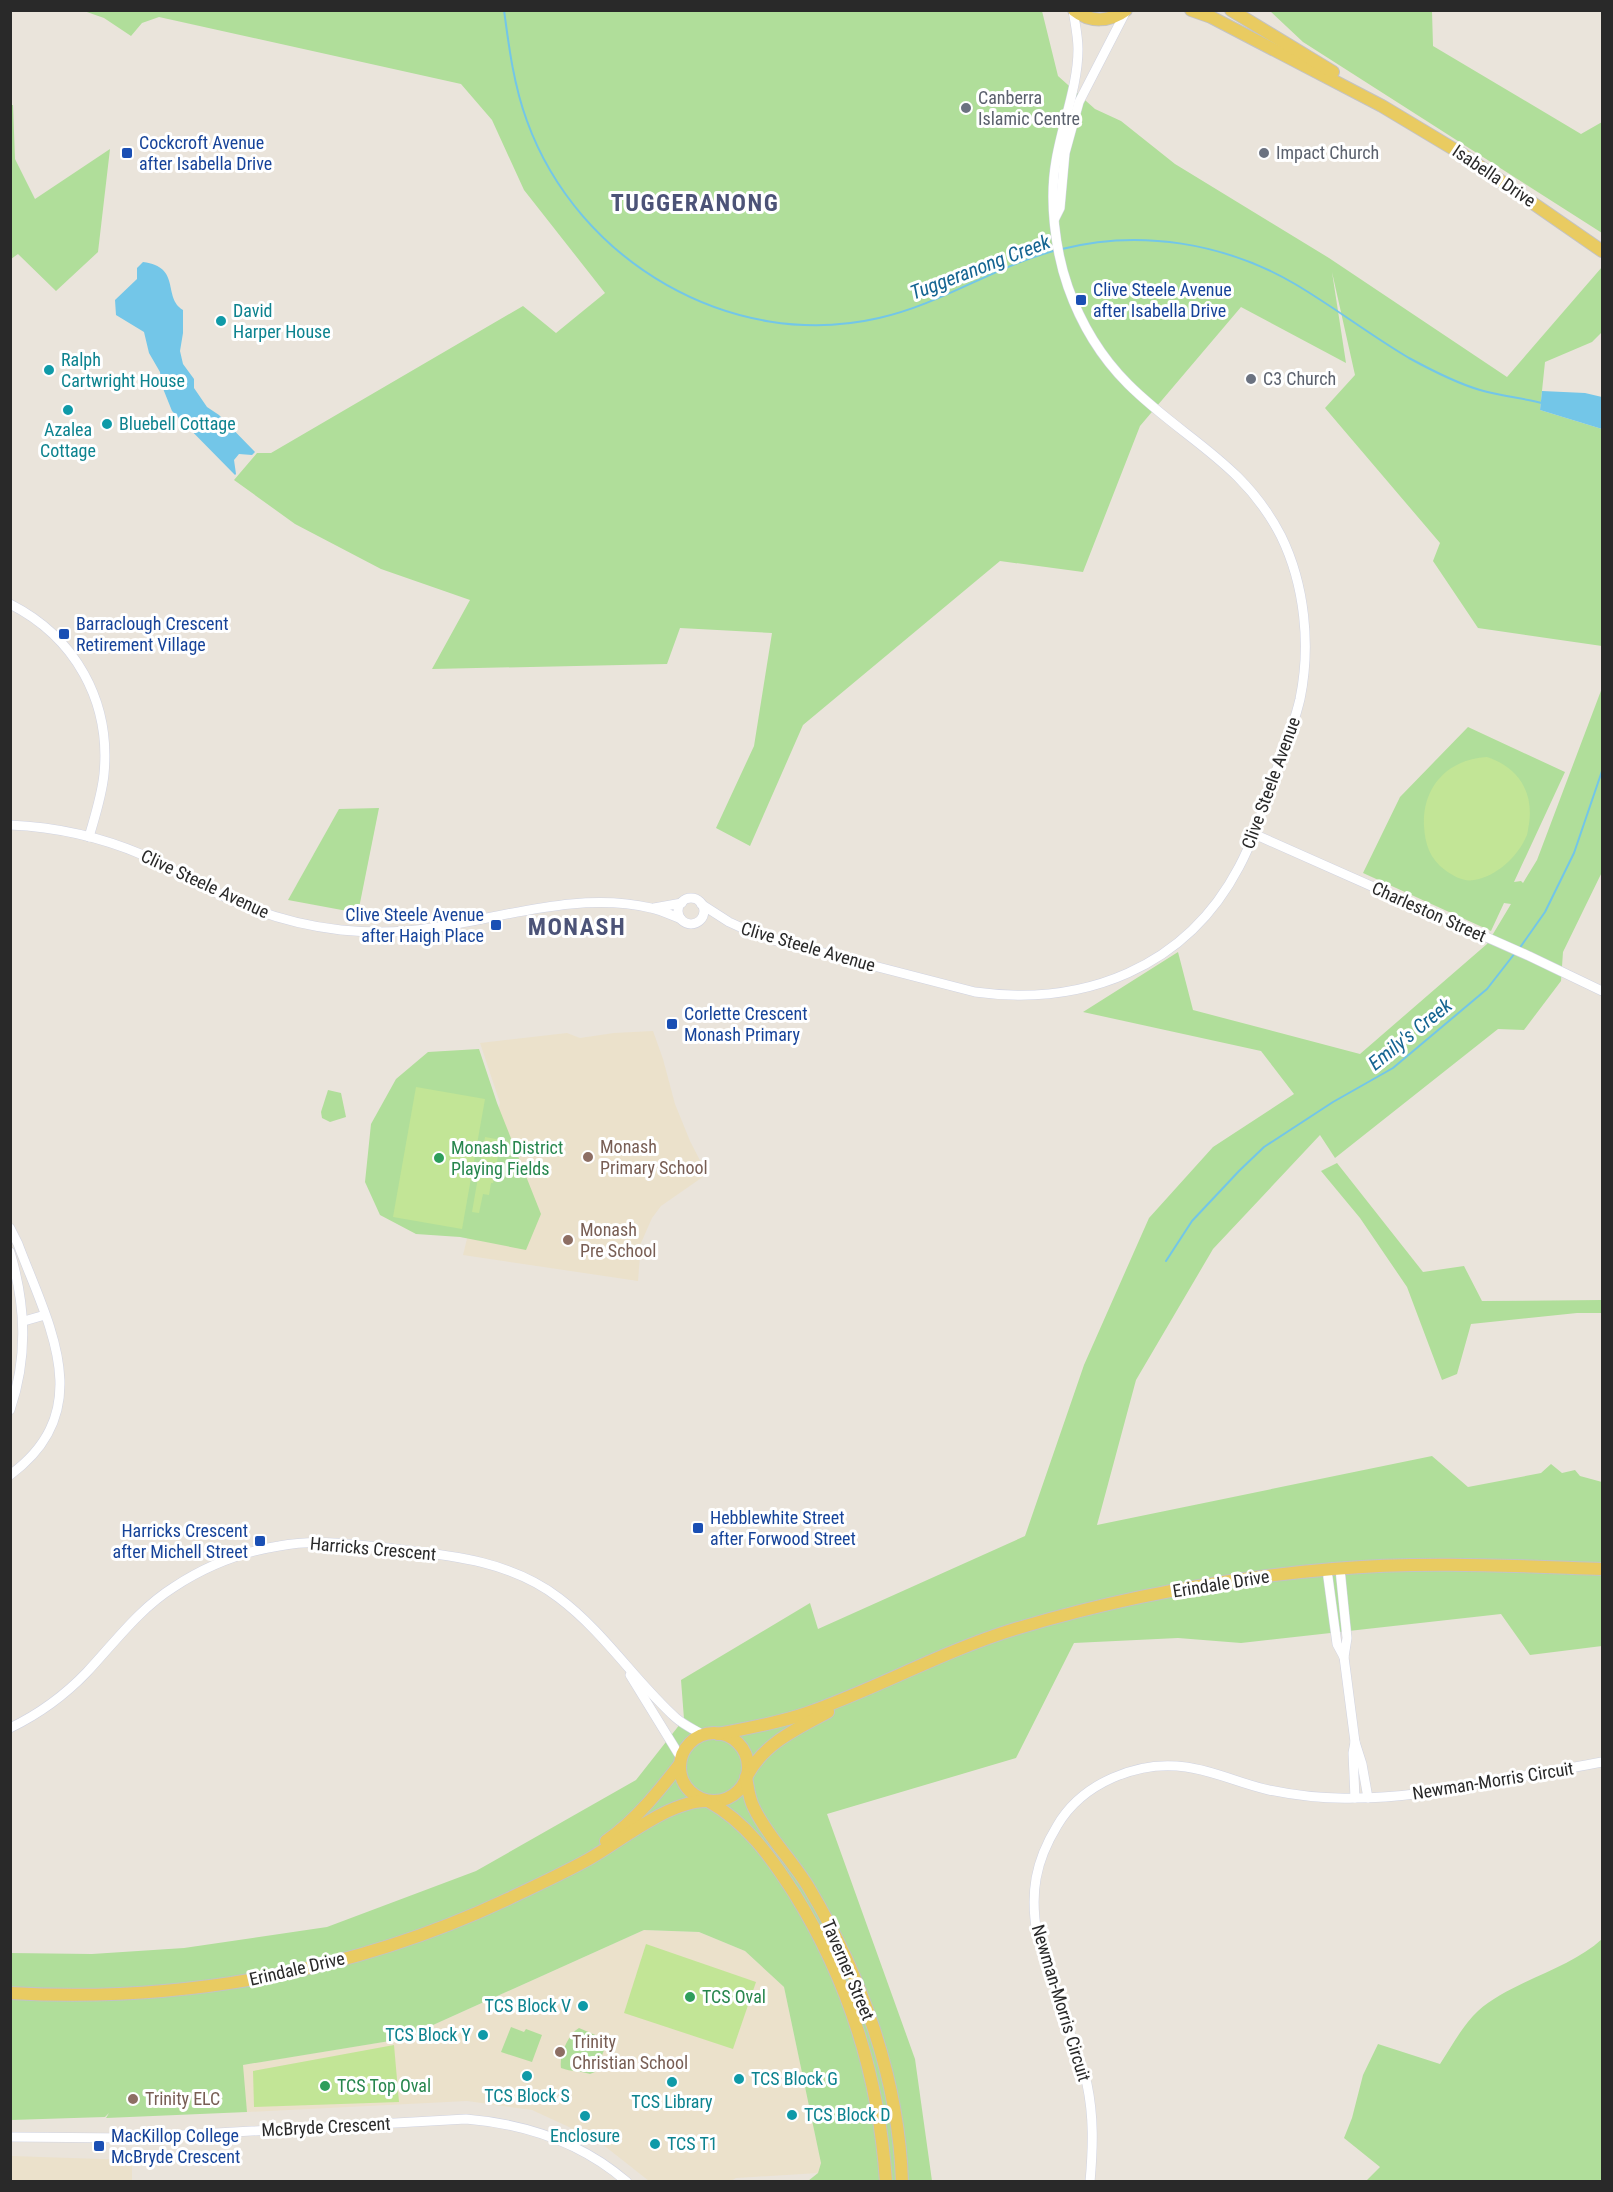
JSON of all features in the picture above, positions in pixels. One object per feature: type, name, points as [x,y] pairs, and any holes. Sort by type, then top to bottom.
[{"type":"main road","points":[[1073,10],[1097,20],[1111,18],[1126,11]]},
{"type":"main road","name":"Isabella Drive","points":[[1191,10],[1211,17],[1382,106],[1462,154],[1602,251]]},
{"type":"main road","name":"Isabella Drive","points":[[1232,10],[1334,73],[1382,106]]},
{"type":"main road","name":"Erindale Drive","points":[[718,1734],[788,1719],[857,1694],[943,1654],[1053,1618],[1190,1588],[1340,1569],[1493,1565],[1602,1569]]},
{"type":"main road","name":"Erindale Drive","points":[[746,1777],[754,1762],[767,1749],[857,1694]]},
{"type":"main road","points":[[718,1734],[730,1737],[742,1749],[748,1766],[741,1788],[733,1796],[722,1801],[707,1801],[691,1793],[684,1785],[681,1775],[680,1761],[689,1744],[703,1735],[718,1734]]},
{"type":"main road","name":"Erindale Drive","points":[[566,1869],[617,1833],[652,1798],[680,1761]]},
{"type":"main road","name":"Taverner Street","points":[[746,1777],[754,1809],[808,1886],[850,1966],[867,2009],[891,2100],[898,2137],[902,2181]]},
{"type":"main road","name":"Erindale Drive","points":[[10,1993],[57,1995],[137,1993],[208,1987],[289,1973],[391,1945],[447,1925],[508,1899],[588,1860],[681,1804],[707,1801]]},
{"type":"main road","name":"Taverner Street","points":[[707,1801],[738,1821],[758,1843],[803,1908],[830,1958],[847,1998],[867,2057],[880,2119],[886,2181]]},
{"type":"street","name":"Clive Steele Avenue","points":[[701,904],[750,933],[975,992],[1005,996],[1066,993],[1115,979],[1146,964],[1175,944],[1204,917],[1218,900],[1240,865],[1254,834],[1291,729],[1301,691],[1305,641],[1302,610],[1293,566],[1279,534],[1253,492],[1234,471],[1137,393],[1106,359],[1079,316],[1064,276],[1055,218],[1060,208],[1062,152],[1078,47],[1073,10]]},
{"type":"street","name":"Clive Steele Avenue","points":[[1062,152],[1079,102],[1126,11]]},
{"type":"street","points":[[10,604],[32,615],[58,638],[73,655],[93,692],[99,710],[105,747],[104,776],[89,837]]},
{"type":"street","name":"Clive Steele Avenue","points":[[10,825],[49,829],[89,837],[145,856],[243,905],[275,916],[339,929],[389,932],[430,929],[559,905],[608,903],[652,908],[681,919]]},
{"type":"street","name":"Charleston Street","points":[[1254,834],[1505,945],[1602,991]]},
{"type":"street","points":[[692,898],[701,904],[704,911],[699,921],[692,924],[681,919],[678,909],[682,903],[692,898]]},
{"type":"street","name":"Clive Steele Avenue","points":[[652,908],[682,903]]},
{"type":"street","name":"Clive Steele Avenue","points":[[699,921],[713,919],[729,922]]},
{"type":"street","points":[[10,1228],[45,1315],[59,1356],[61,1373],[60,1401],[54,1419],[41,1445],[10,1475]]},
{"type":"street","points":[[10,1252],[18,1278],[24,1321],[22,1368],[10,1410]]},
{"type":"street","points":[[24,1321],[45,1315]]},
{"type":"street","name":"Harricks Crescent","points":[[10,1728],[28,1719],[64,1694],[134,1619],[174,1587],[208,1567],[237,1556],[294,1544],[322,1542],[461,1557],[489,1563],[527,1579],[559,1597],[580,1615],[678,1720],[703,1735]]},
{"type":"street","points":[[1340,1569],[1347,1638],[1344,1657],[1355,1742],[1362,1764],[1368,1798]]},
{"type":"street","points":[[1327,1570],[1337,1644],[1344,1657]]},
{"type":"street","name":"Harricks Crescent","points":[[620,1658],[680,1761]]},
{"type":"street","points":[[1355,1742],[1353,1754],[1356,1798]]},
{"type":"street","name":"Newman-Morris Circuit","points":[[1090,2181],[1093,2126],[1091,2104],[1037,1934],[1033,1893],[1041,1859],[1050,1838],[1061,1819],[1085,1794],[1124,1773],[1165,1766],[1204,1770],[1281,1792],[1310,1797],[1368,1798],[1424,1793],[1602,1762]]},
{"type":"street","name":"McBryde Crescent","points":[[10,2137],[128,2138],[466,2119],[507,2124],[551,2136],[590,2154],[627,2181]]},
{"type":"shaded area","name":"Monash Primary School","points":[[653,1031],[675,1104],[707,1174],[661,1206],[652,1218],[641,1243],[638,1281],[463,1255],[500,1103],[480,1043],[567,1033],[580,1038]]},
{"type":"shaded area","name":"Trinity Christian School","points":[[644,1930],[699,1932],[745,1951],[784,1987],[821,2163],[818,2173],[736,2178],[729,2182],[649,2181],[597,2140],[532,2110],[467,2101],[247,2112],[242,2065],[402,2039]]},
{"type":"shaded area","points":[[11,2156],[132,2160],[132,2181],[11,2181]]},
{"type":"green space","points":[[84,11],[1042,11],[1058,76],[1095,109],[1121,121],[1175,164],[1329,258],[1507,377],[1602,267],[1602,332],[1592,342],[1545,362],[1540,410],[1602,429],[1602,646],[1478,628],[1433,561],[1440,543],[1325,408],[1355,375],[1332,272],[1346,363],[1241,307],[1140,426],[1083,572],[1000,561],[803,725],[750,846],[716,828],[754,746],[772,633],[680,628],[667,664],[432,669],[470,600],[381,569],[295,524],[234,480],[257,453],[271,453],[523,306],[556,333],[605,293],[524,190],[492,120],[461,84],[159,17],[142,23],[131,36],[104,18]]},
{"type":"green space","points":[[1270,11],[1432,11],[1433,46],[1581,134],[1602,122],[1602,233],[1303,42]]},
{"type":"green space","points":[[11,105],[13,105],[15,159],[35,199],[110,149],[98,252],[56,291],[18,254],[11,259]]},
{"type":"green space","points":[[1602,688],[1602,872],[1563,952],[1561,981],[1524,1030],[1498,1029],[1335,1158],[1320,1135],[1213,1249],[1136,1380],[1097,1525],[1432,1456],[1468,1487],[1541,1473],[1551,1464],[1562,1473],[1575,1470],[1580,1476],[1602,1482],[1602,1646],[1530,1655],[1501,1614],[1241,1643],[1178,1638],[1074,1643],[1016,1758],[827,1814],[915,2059],[932,2181],[808,2181],[818,2173],[821,2163],[784,1987],[745,1951],[699,1932],[644,1930],[402,2039],[243,2065],[247,2112],[106,2118],[109,2113],[105,2117],[11,2120],[10,1953],[92,1954],[184,1948],[327,1927],[476,1871],[636,1780],[684,1719],[681,1680],[810,1603],[818,1629],[1025,1536],[1084,1365],[1149,1218],[1213,1147],[1294,1094],[1261,1051],[1083,1012],[1178,952],[1193,1010],[1360,1054],[1487,944],[1511,904],[1504,903],[1491,931],[1363,873],[1400,797],[1468,727],[1565,772],[1514,882],[1523,883],[1537,860]]},
{"type":"green space","points":[[1487,757],[1507,767],[1522,782],[1529,801],[1528,831],[1518,851],[1498,870],[1482,878],[1466,880],[1448,872],[1432,856],[1426,839],[1425,812],[1433,788],[1449,769],[1460,763]]},
{"type":"green space","points":[[379,808],[358,913],[288,900],[339,809]]},
{"type":"green space","points":[[479,1049],[497,1103],[541,1214],[526,1250],[460,1237],[416,1234],[380,1215],[365,1182],[371,1124],[396,1079],[428,1052]]},
{"type":"green space","name":"Monash District Playing Fields","points":[[416,1087],[485,1099],[462,1229],[393,1217]]},
{"type":"green space","points":[[328,1090],[341,1093],[346,1117],[330,1122],[322,1118],[321,1112]]},
{"type":"green space","points":[[485,1137],[501,1140],[493,1183],[491,1183],[489,1195],[483,1194],[479,1213],[472,1212]]},
{"type":"green space","points":[[1337,1163],[1423,1272],[1464,1266],[1482,1301],[1602,1300],[1602,1313],[1577,1313],[1471,1324],[1457,1374],[1442,1380],[1407,1287],[1360,1218],[1321,1171]]},
{"type":"green space","points":[[1602,1939],[1602,2181],[1366,2181],[1380,2167],[1344,2138],[1352,2118],[1363,2075],[1378,2044],[1440,2064],[1462,2030],[1478,2011],[1507,1991],[1574,1959]]},
{"type":"green space","name":"TCS Oval","points":[[646,1944],[756,1982],[733,2049],[624,2013]]},
{"type":"green space","points":[[511,2027],[524,2032],[526,2029],[542,2035],[532,2062],[501,2052]]},
{"type":"green space","points":[[579,2028],[600,2037],[605,2048],[595,2072],[590,2074],[561,2068],[565,2046],[571,2035]]},
{"type":"green space","name":"TCS Top Oval","points":[[394,2045],[399,2102],[254,2107],[253,2071]]},
{"type":"water","points":[[143,262],[163,270],[170,283],[173,298],[183,310],[180,351],[183,364],[194,379],[194,388],[207,407],[219,415],[255,452],[252,455],[239,454],[234,460],[235,475],[172,411],[162,386],[160,372],[149,353],[144,332],[116,315],[115,300],[137,279],[137,268]]},
{"type":"water","points":[[1542,391],[1585,393],[1602,397],[1602,429],[1540,410]]},
{"type":"waterway","name":"Tuggeranong Creek","points":[[504,10],[512,67],[522,108],[551,171],[583,216],[622,254],[667,285],[716,308],[769,321],[824,325],[879,318],[925,304],[1012,265],[1057,250]]},
{"type":"waterway","name":"Tuggeranong Creek","points":[[1062,249],[1121,240],[1152,240],[1182,244],[1240,258],[1295,284],[1409,358],[1444,376],[1480,390],[1542,403]]},
{"type":"waterway","name":"Emily's Creek","points":[[1519,949],[1545,912],[1574,853],[1602,771]]},
{"type":"waterway","name":"Emily's Creek","points":[[1166,1261],[1192,1221],[1264,1147],[1333,1102],[1393,1068],[1487,989],[1515,953]]},
{"type":"place","name":"Canberra Islamic Centre","points":[[966,108]]},
{"type":"place","name":"Cockcroft Avenue after Isabella Drive","points":[[127,153]]},
{"type":"place","name":"Impact Church","points":[[1264,153]]},
{"type":"place","name":"Clive Steele Avenue after Isabella Drive","points":[[1081,300]]},
{"type":"place","name":"David Harper House","points":[[221,321]]},
{"type":"place","name":"Ralph Cartwright House","points":[[49,370]]},
{"type":"place","name":"C3 Church","points":[[1251,379]]},
{"type":"place","name":"Azalea Cottage","points":[[68,410]]},
{"type":"place","name":"Bluebell Cottage","points":[[107,424]]},
{"type":"place","name":"Barraclough Crescent Retirement Village","points":[[64,634]]},
{"type":"place","name":"Clive Steele Avenue after Haigh Place","points":[[496,925]]},
{"type":"place","name":"Corlette Crescent Monash Primary","points":[[672,1024]]},
{"type":"place","name":"Monash Primary School","points":[[588,1157]]},
{"type":"place","name":"Monash District Playing Fields","points":[[439,1158]]},
{"type":"place","name":"Monash Pre School","points":[[568,1240]]},
{"type":"place","name":"Hebblewhite Street after Forwood Street","points":[[698,1528]]},
{"type":"place","name":"Harricks Crescent after Michell Street","points":[[260,1541]]},
{"type":"place","name":"TCS Oval","points":[[690,1997]]},
{"type":"place","name":"TCS Block V","points":[[583,2006]]},
{"type":"place","name":"TCS Block Y","points":[[483,2035]]},
{"type":"place","name":"Trinity Christian School","points":[[560,2052]]},
{"type":"place","name":"TCS Block S","points":[[527,2076]]},
{"type":"place","name":"TCS Block G","points":[[739,2079]]},
{"type":"place","name":"TCS Library","points":[[672,2082]]},
{"type":"place","name":"TCS Top Oval","points":[[325,2086]]},
{"type":"place","name":"Trinity ELC","points":[[133,2099]]},
{"type":"place","name":"TCS Block D","points":[[792,2115]]},
{"type":"place","name":"Enclosure","points":[[585,2116]]},
{"type":"place","name":"TCS T1","points":[[655,2144]]},
{"type":"place","name":"MacKillop College McBryde Crescent","points":[[99,2146]]},
{"type":"district","name":"TUGGERANONG","points":[[695,203]]},
{"type":"district","name":"MONASH","points":[[577,927]]}]
